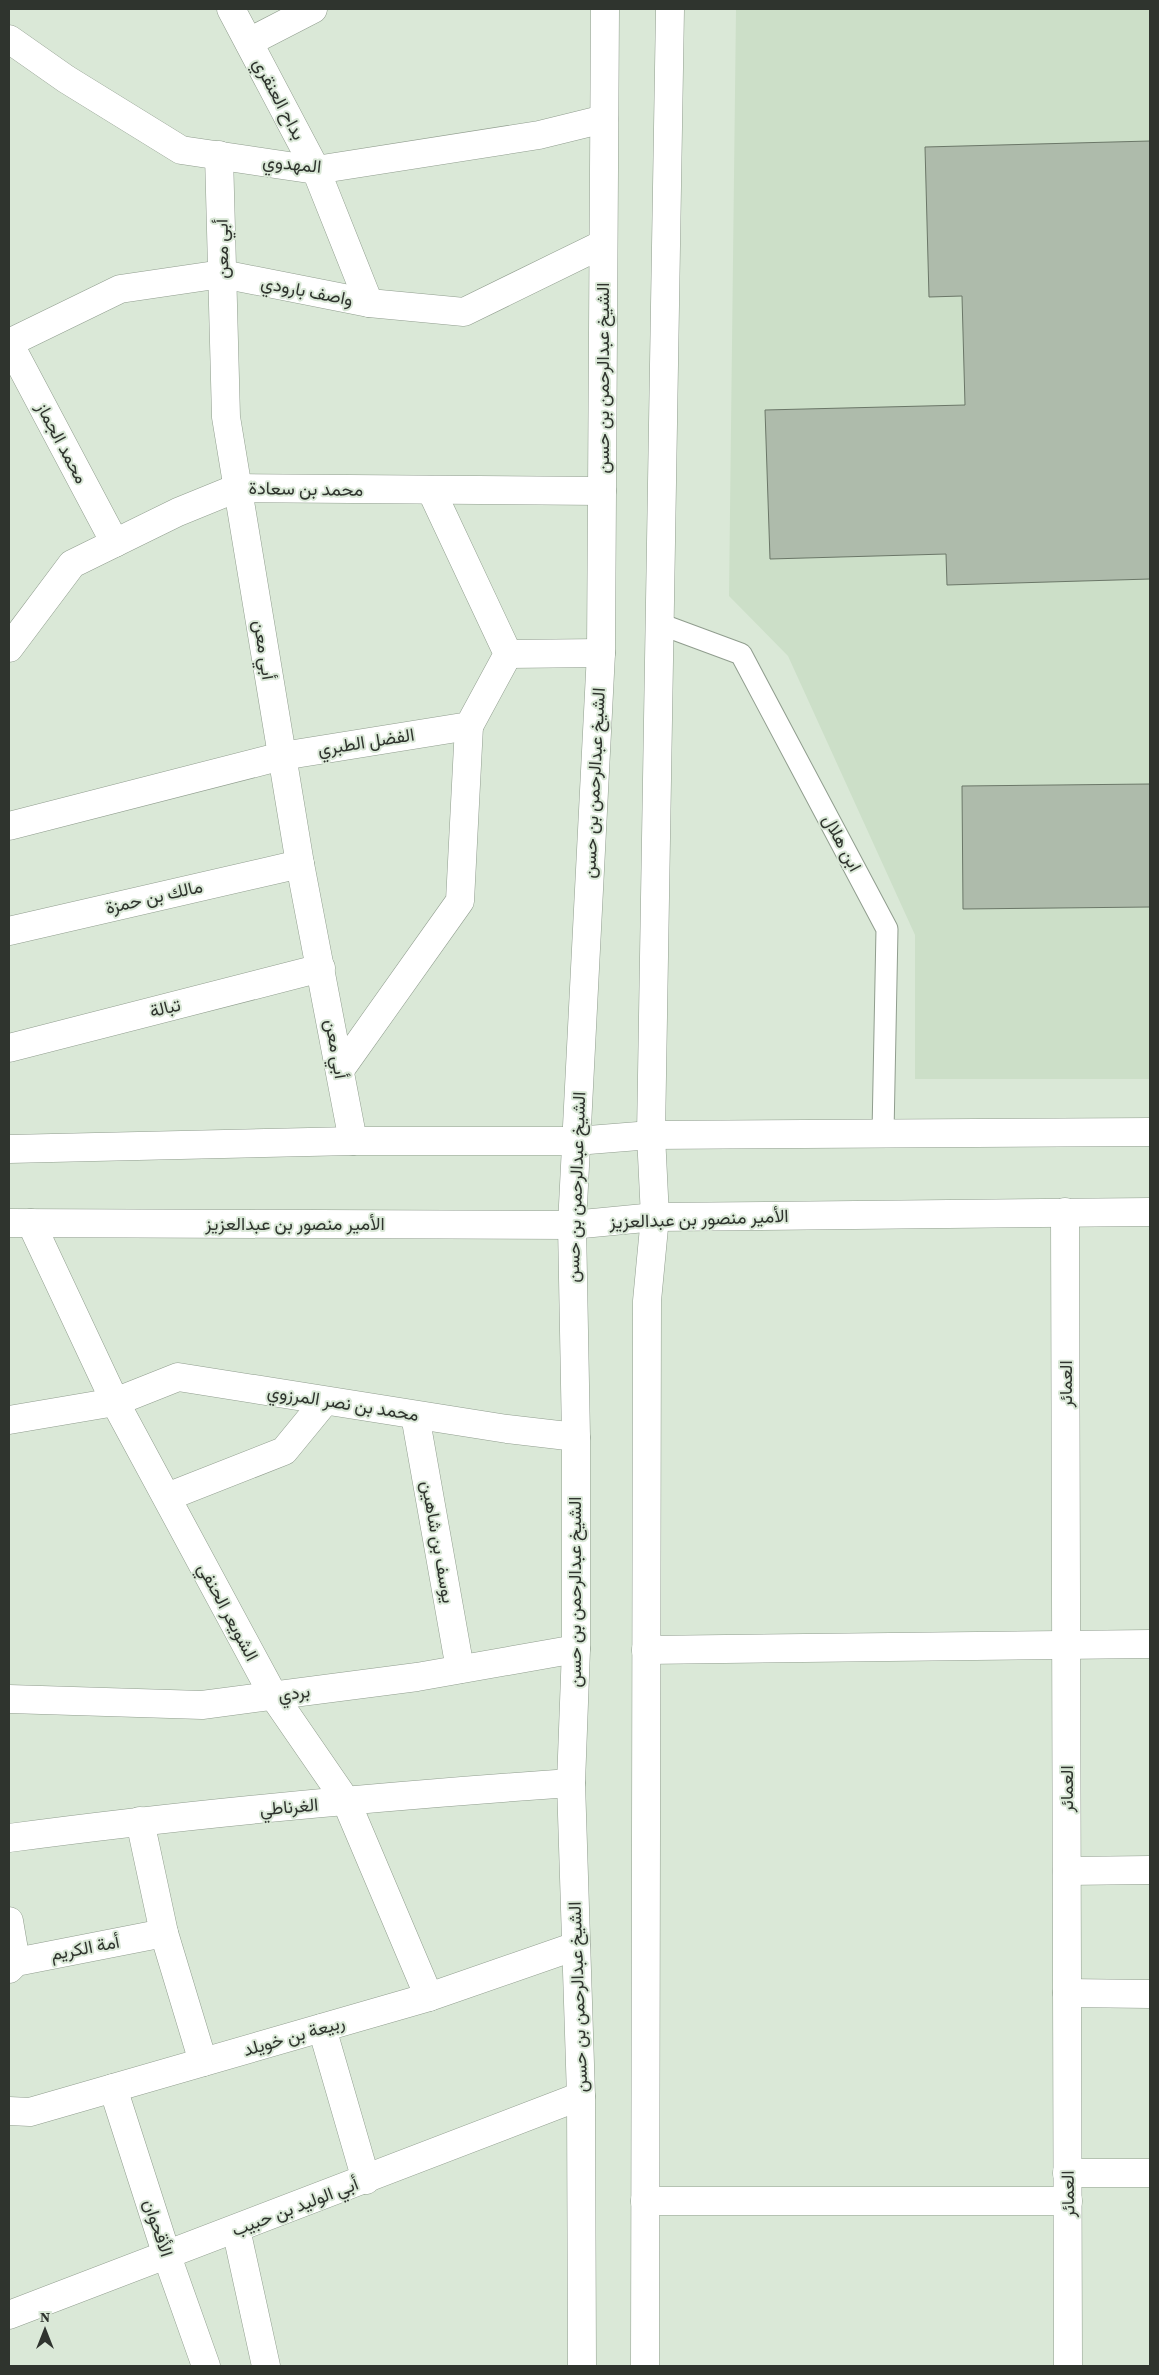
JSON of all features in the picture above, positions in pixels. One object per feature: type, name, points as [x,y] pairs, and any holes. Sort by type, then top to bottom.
[{"type":"street","name":"بداح العنقري","points":[[232,9],[316,170],[369,303]]},
{"type":"street","points":[[249,42],[313,9]]},
{"type":"street","name":"الشيخ عبدالرحمن بن حسن","points":[[582,2366],[580,2096],[571,1783],[576,1649],[576,1437],[572,1225],[601,653],[605,9]]},
{"type":"street","points":[[645,2366],[647,1301],[654,1217],[651,1134],[670,9]]},
{"type":"street","name":"المهدوي","points":[[9,40],[66,79],[181,150],[316,170],[539,135],[604,119]]},
{"type":"street","name":"أبي معن","points":[[219,155],[226,416],[300,864],[354,1141]]},
{"type":"street","name":"واصف بارودي","points":[[9,343],[120,289],[222,274],[369,303],[464,312],[603,244]]},
{"type":"street","name":"محمد الجماز","points":[[9,343],[115,543]]},
{"type":"street","name":"محمد بن سعادة","points":[[12,639],[72,564],[178,512],[237,488],[602,491]]},
{"type":"street","points":[[431,490],[508,654]]},
{"type":"street","points":[[508,654],[601,653]]},
{"type":"street","points":[[340,1070],[460,901],[469,726],[508,654]]},
{"type":"street","name":"الفضل الطبري","points":[[9,826],[282,756],[469,726]]},
{"type":"street","name":"مالك بن حمزة","points":[[9,931],[300,864]]},
{"type":"street","name":"تبالة","points":[[9,1048],[321,968]]},
{"type":"street","points":[[9,1148],[354,1141],[576,1141],[651,1134],[1150,1132]]},
{"type":"street","name":"العمائر","points":[[1065,1212],[1068,2366]]},
{"type":"street","name":"الأمير منصور بن عبدالعزيز","points":[[20,1223],[572,1225],[654,1217],[1150,1212]]},
{"type":"street","name":"الشويعر الحنفي","points":[[20,1223],[273,1695],[346,1801],[429,1997]]},
{"type":"street","name":"محمد بن نصر المرزوي","points":[[9,1420],[115,1402],[178,1377],[506,1429],[576,1437]]},
{"type":"street","points":[[166,1497],[284,1451],[325,1401]]},
{"type":"street","name":"يوسف بن شاهين","points":[[415,1415],[460,1669]]},
{"type":"street","points":[[646,1650],[1150,1644]]},
{"type":"street","name":"بردي","points":[[9,1699],[202,1705],[460,1669],[576,1649]]},
{"type":"street","name":"الغرناطي","points":[[9,1838],[140,1821],[346,1801],[571,1783]]},
{"type":"street","points":[[140,1821],[164,1933],[203,2062]]},
{"type":"street","points":[[1067,1871],[1150,1870]]},
{"type":"street","points":[[9,1922],[12,1965]]},
{"type":"street","name":"أمة الكريم","points":[[12,1965],[164,1933]]},
{"type":"street","name":"ربيعة بن خويلد","points":[[16,2114],[429,1997],[576,1946]]},
{"type":"street","points":[[1067,1992],[1150,1994]]},
{"type":"street","points":[[322,2028],[366,2180]]},
{"type":"street","name":"الأقحوان","points":[[112,2088],[166,2256],[206,2366]]},
{"type":"street","name":"أبي الوليد بن حبيب","points":[[9,2315],[366,2180],[580,2096]]},
{"type":"street","points":[[1067,2173],[1150,2173]]},
{"type":"street","points":[[645,2201],[1068,2201]]},
{"type":"street","points":[[236,2229],[266,2366]]},
{"type":"lane","name":"ابن هلال","points":[[660,624],[741,654],[887,929],[883,1133]]},
{"type":"shaded area","points":[[736,9],[1150,9],[1150,1079],[915,1079],[915,935],[788,656],[729,596]]},
{"type":"building","points":[[1150,141],[1150,579],[947,585],[946,554],[770,559],[765,410],[965,405],[962,296],[929,297],[925,147]]},
{"type":"building","points":[[1150,784],[1150,907],[963,909],[962,786]]}]
